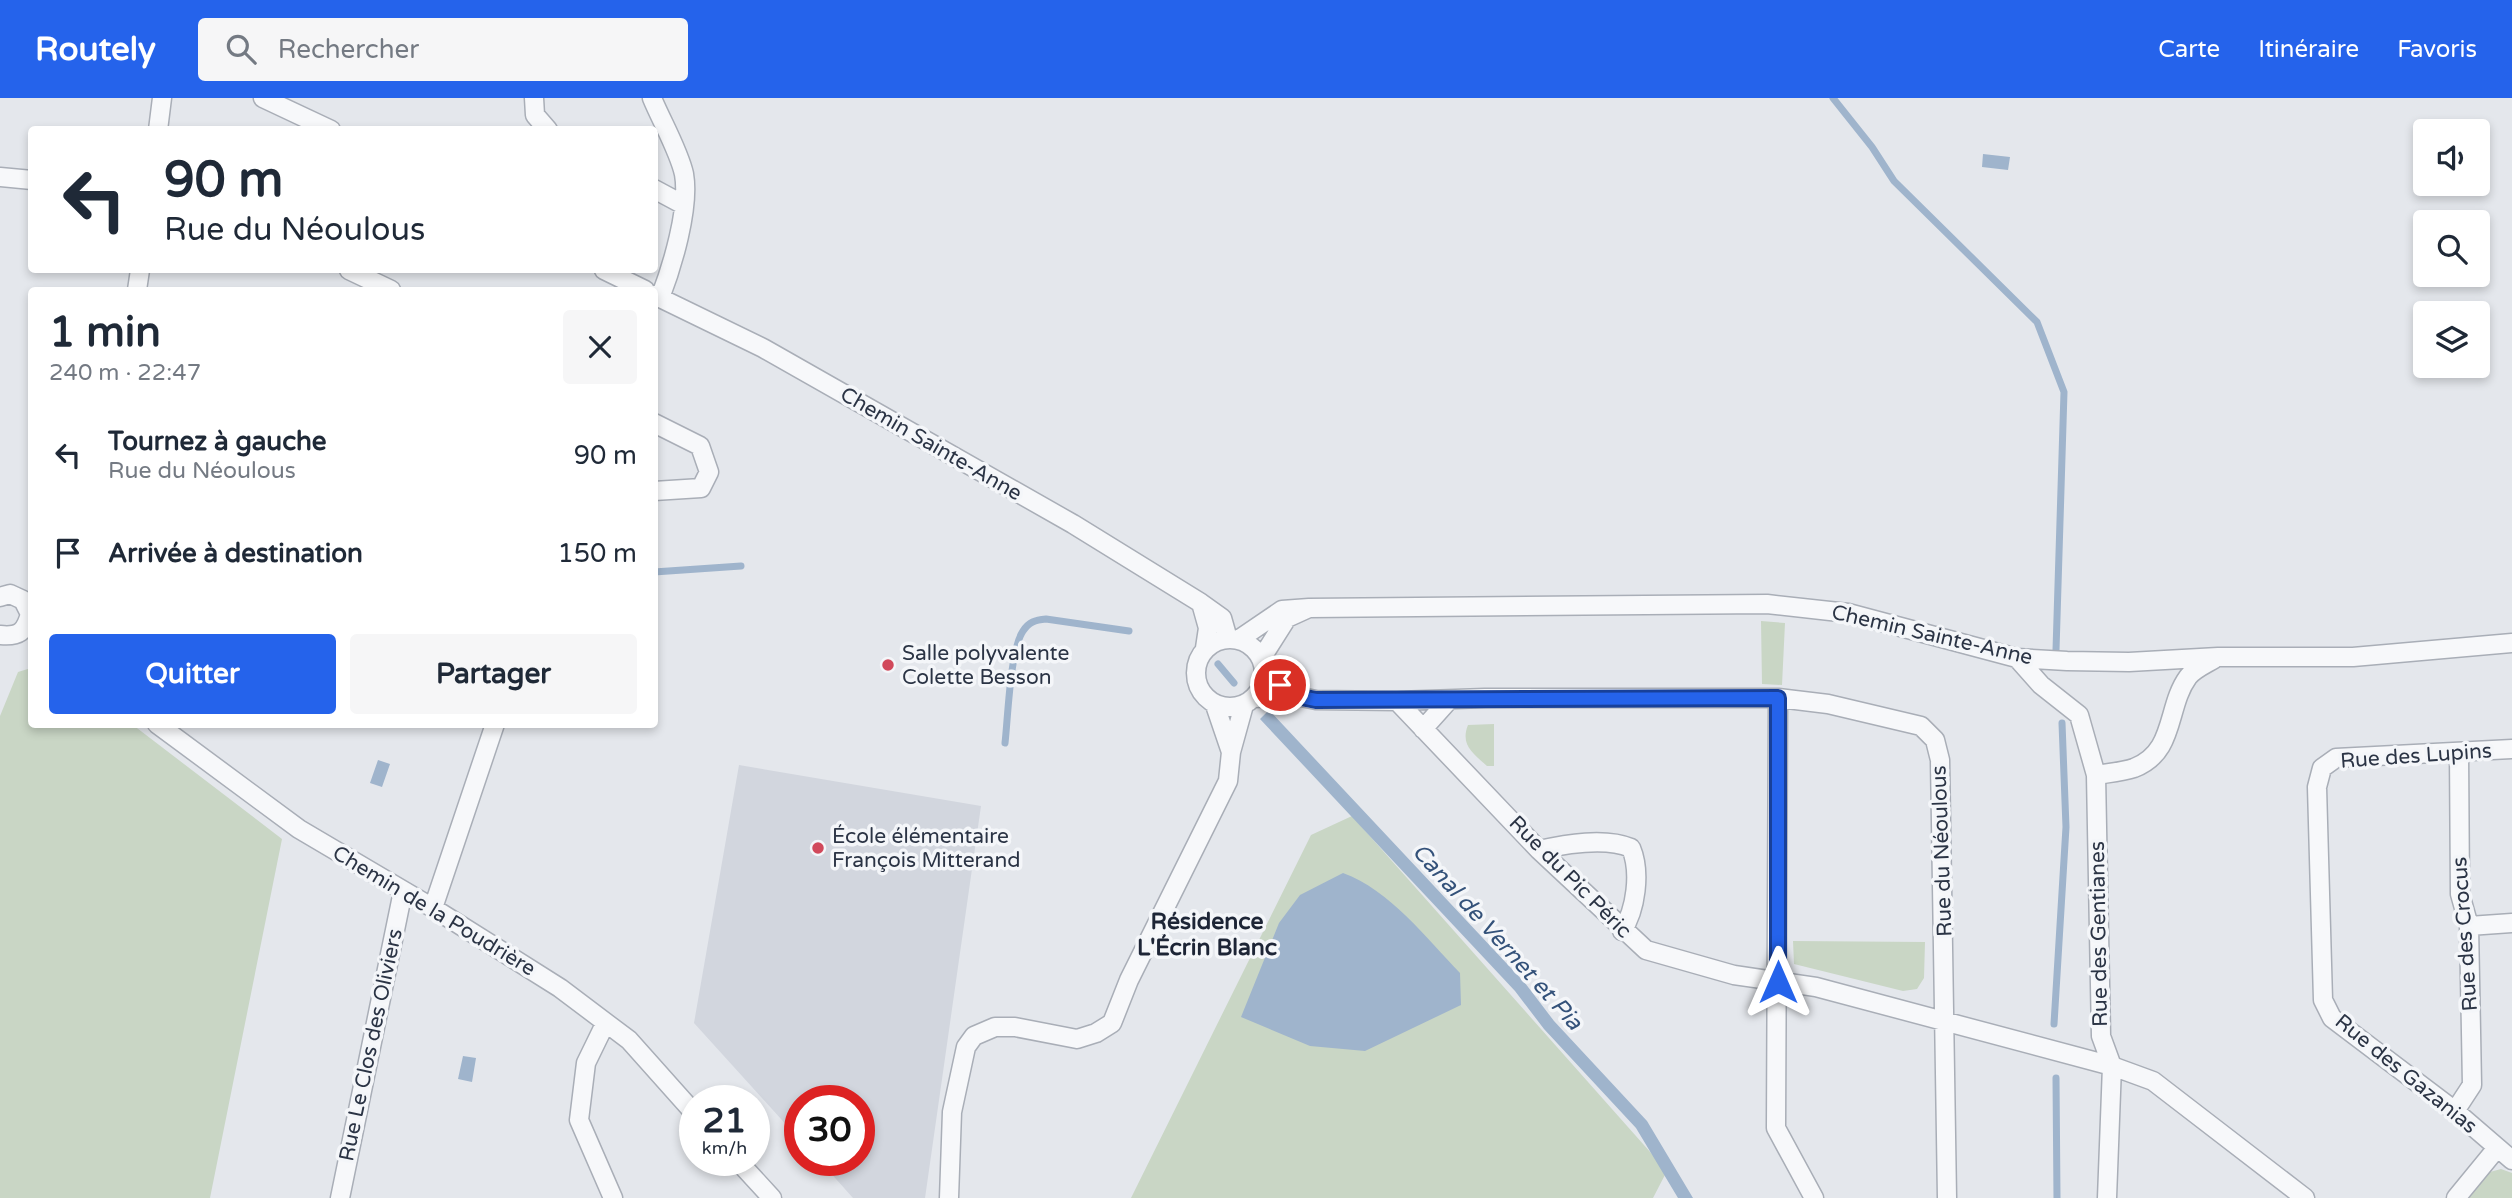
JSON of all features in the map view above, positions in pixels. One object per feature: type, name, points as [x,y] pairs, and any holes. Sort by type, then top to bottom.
[{"type":"street","points":[[158,126],[162,98]]},
{"type":"street","points":[[263,98],[322,126]]},
{"type":"street","points":[[534,98],[535,115],[545,126]]},
{"type":"street","points":[[652,98],[684,175],[671,269],[658,288]]},
{"type":"street","points":[[0,177],[28,180]]},
{"type":"street","points":[[658,192],[682,204]]},
{"type":"street","points":[[355,273],[385,287]]},
{"type":"street","name":"Chemin Sainte-Anne","points":[[610,273],[637,287]]},
{"type":"street","name":"Chemin Sainte-Anne","points":[[658,297],[763,348],[1073,524],[1222,618],[1233,639],[1282,610],[1309,608],[1767,604],[1847,613],[2017,658],[2129,662],[2218,657],[2353,657],[2512,643]]},
{"type":"street","points":[[658,425],[701,446],[709,472],[701,488],[658,491]]},
{"type":"street","points":[[0,597],[10,594],[27,596]]},
{"type":"street","points":[[1201,603],[1208,628],[1205,648],[1195,668],[1199,690],[1215,705],[1231,752]]},
{"type":"street","points":[[948,1198],[952,1112],[966,1047],[974,1036],[995,1027],[1015,1027],[1077,1039],[1097,1033],[1112,1023],[1129,980],[1228,781],[1231,752],[1263,666],[1287,618],[1309,608]]},
{"type":"street","points":[[0,635],[15,636],[28,630]]},
{"type":"street","points":[[1205,648],[1233,639],[1252,647],[1263,666]]},
{"type":"street","points":[[2096,775],[2135,767],[2161,749],[2173,722],[2178,694],[2189,674],[2218,657]]},
{"type":"street","name":"Rue des Gentianes","points":[[2017,658],[2041,685],[2079,715],[2096,775],[2101,1037],[2112,1066]]},
{"type":"street","name":"Rue du Néoulous","points":[[1263,666],[1296,696]]},
{"type":"street","name":"Rue du Néoulous","points":[[1249,701],[1296,696],[1316,700],[1397,701],[1778,698],[1828,704],[1921,726],[1935,740],[1940,760],[1947,1198]]},
{"type":"street","points":[[1778,698],[1776,1128],[1814,1198]]},
{"type":"street","points":[[1423,729],[1449,700]]},
{"type":"street","points":[[1215,705],[1230,708],[1249,701]]},
{"type":"street","name":"Rue du Pic Péric","points":[[1397,701],[1539,850],[1622,931],[1646,950],[1734,975],[1816,986],[2112,1066]]},
{"type":"street","name":"Chemin de la Poudrière","points":[[162,728],[299,830],[433,908],[560,988],[629,1040],[679,1096]]},
{"type":"street","points":[[433,908],[494,728]]},
{"type":"street","name":"Rue des Lupins","points":[[2322,768],[2336,758],[2512,749]]},
{"type":"street","name":"Rue des Crocus","points":[[2455,1111],[2472,1085],[2469,926],[2460,894],[2459,752]]},
{"type":"street","name":"Rue des Gazanias","points":[[2322,768],[2317,787],[2323,1000],[2332,1018],[2455,1111],[2512,1160]]},
{"type":"street","points":[[1539,850],[1560,845],[1619,842],[1631,848],[1636,860],[1632,916],[1622,931]]},
{"type":"street","name":"Rue Le Clos des Oliviers","points":[[340,1198],[403,891]]},
{"type":"street","points":[[2469,926],[2512,923]]},
{"type":"street","points":[[605,1024],[586,1063],[579,1120],[613,1198]]},
{"type":"street","points":[[2107,1198],[2112,1066],[2153,1081],[2305,1198]]},
{"type":"street","points":[[2456,1198],[2497,1148]]},
{"type":"street","points":[[752,1176],[772,1198]]},
{"type":"shaded area","points":[[739,765],[981,806],[925,1198],[853,1198],[833,1176],[875,1176],[875,1085],[784,1085],[784,1122],[770,1107],[770,1085],[750,1085],[694,1023]]},
{"type":"green space","points":[[1761,621],[1785,623],[1782,685],[1762,684]]},
{"type":"green space","points":[[28,669],[28,728],[137,728],[282,839],[210,1198],[0,1198],[0,716],[18,672]]},
{"type":"green space","points":[[1494,724],[1494,766],[1487,766],[1469,748],[1466,732],[1468,725]]},
{"type":"green space","points":[[1352,816],[1667,1171],[1653,1198],[1131,1198],[1311,835]]},
{"type":"green space","points":[[1793,941],[1925,942],[1924,978],[1917,989],[1903,991],[1794,964]]},
{"type":"green space","points":[[2501,1169],[2512,1173],[2512,1198],[2469,1198],[2490,1172]]},
{"type":"water","points":[[1983,154],[2010,157],[2008,170],[1982,167]]},
{"type":"water","name":"Canal de Vernet et Pia","points":[[1269,710],[1525,983],[1554,1021],[1647,1121],[1693,1198],[1678,1198],[1636,1128],[1544,1029],[1515,991],[1260,719]]},
{"type":"water","points":[[378,760],[390,764],[382,787],[370,783]]},
{"type":"water","points":[[1343,873],[1392,903],[1460,973],[1461,1005],[1365,1051],[1310,1046],[1241,1017],[1279,923],[1300,895]]},
{"type":"water","points":[[463,1056],[476,1058],[472,1082],[458,1079]]},
{"type":"waterway","points":[[1833,98],[1872,147],[1894,181],[2037,322],[2064,392],[2056,650]]},
{"type":"waterway","points":[[658,572],[741,566]]},
{"type":"waterway","points":[[1005,743],[1015,653],[1028,625],[1046,619],[1129,631]]},
{"type":"waterway","points":[[1218,664],[1234,683]]},
{"type":"waterway","points":[[2054,1024],[2066,827],[2062,723]]},
{"type":"waterway","points":[[2056,1078],[2057,1198]]},
{"type":"place","name":"Salle polyvalente Colette Besson","points":[[888,665]]},
{"type":"place","name":"École élémentaire François Mitterand","points":[[818,848]]},
{"type":"district","name":"Résidence L'Écrin Blanc","points":[[1207,935]]},
{"type":"route","points":[[1280,685],[1296,696],[1316,700],[1714,696],[1778,698],[1778,982]]}]
